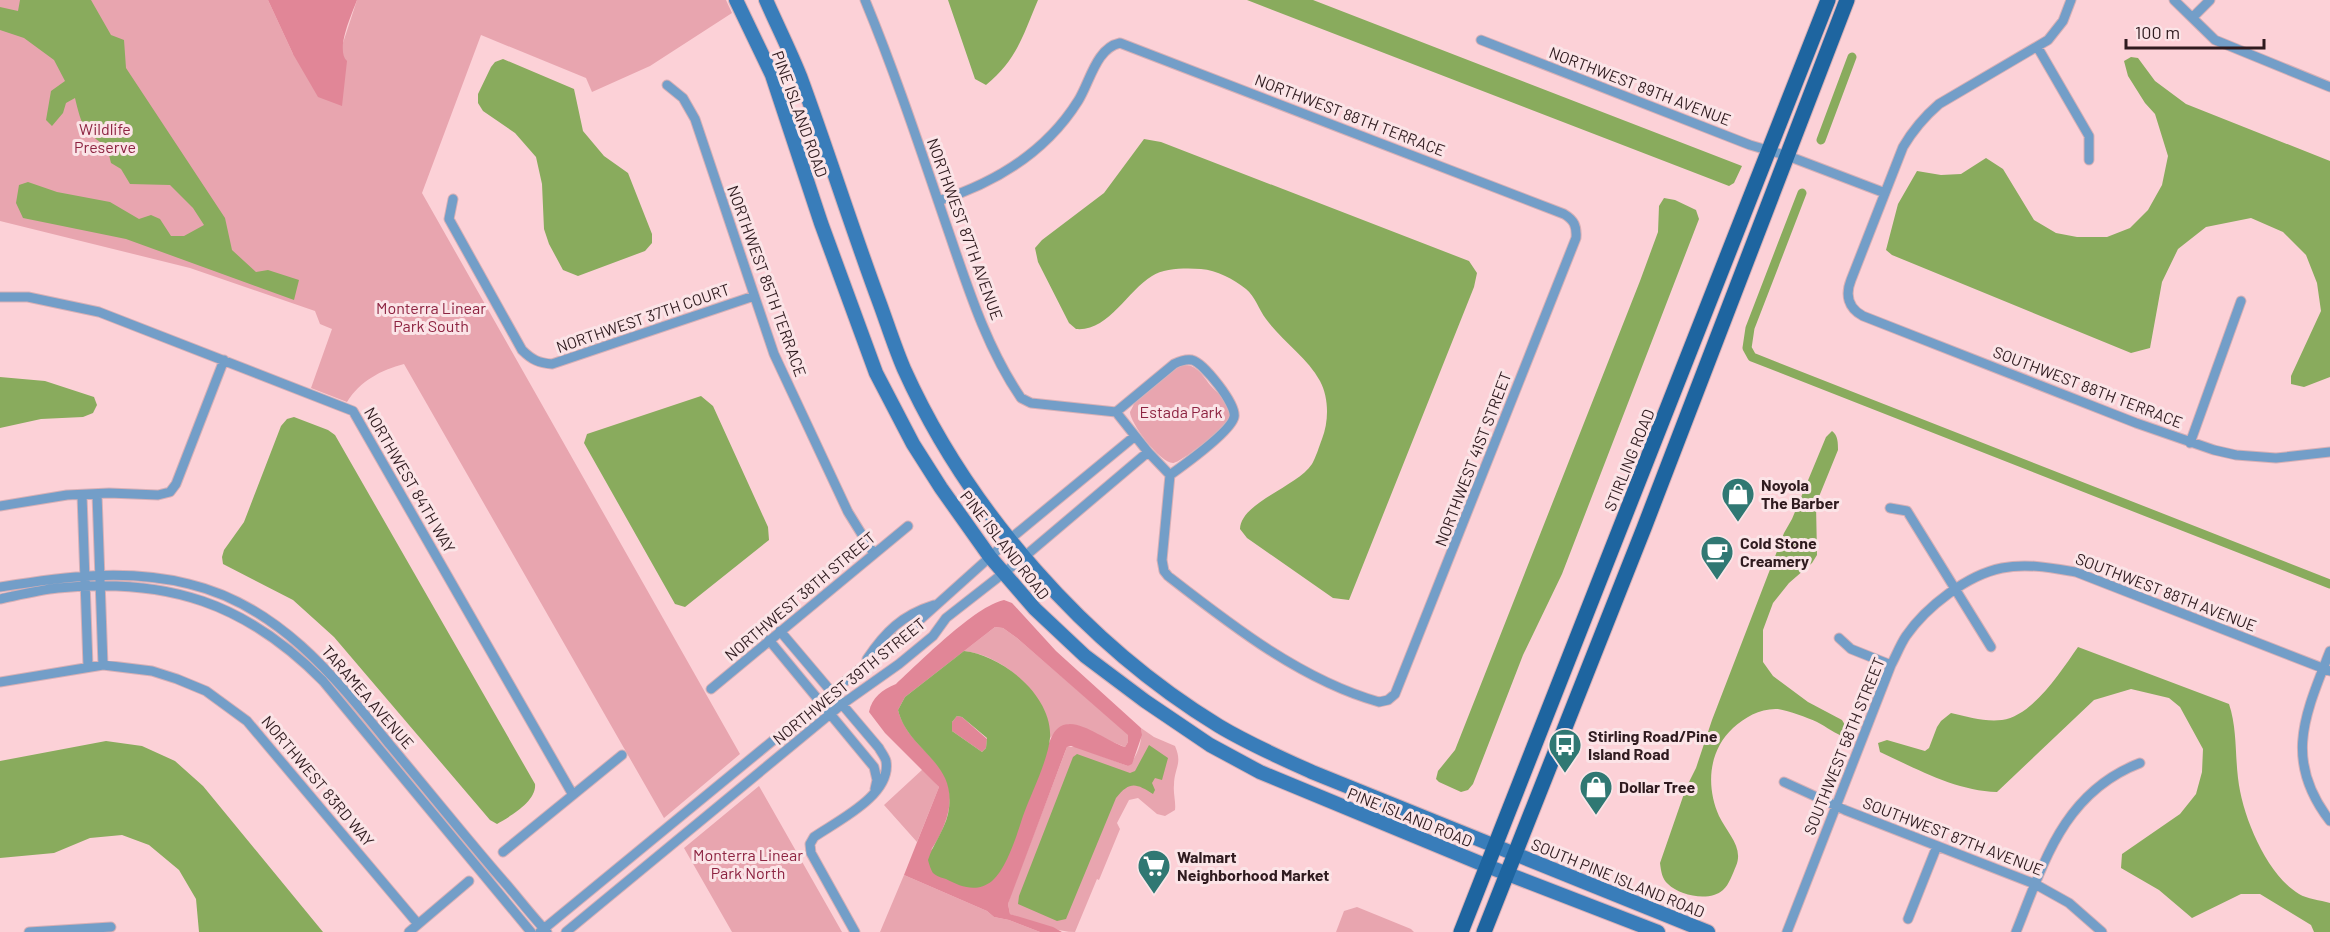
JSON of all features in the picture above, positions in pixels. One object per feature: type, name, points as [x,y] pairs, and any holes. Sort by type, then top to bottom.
[{"type":"main road","name":"PINE ISLAND ROAD","points":[[736,0],[772,75],[821,223],[876,373],[912,444],[971,533],[1035,609],[1085,656],[1209,745],[1283,782],[1507,873]]},
{"type":"main road","name":"PINE ISLAND ROAD","points":[[766,0],[799,75],[904,368],[933,425],[965,477],[1024,556],[1121,655],[1159,685],[1220,726],[1312,772],[1515,854]]},
{"type":"main road","points":[[1484,932],[1644,528],[1844,6],[1826,6]]},
{"type":"main road","name":"STIRLING ROAD","points":[[1461,932],[1826,6]]},
{"type":"main road","points":[[1624,522],[1644,528]]},
{"type":"main road","name":"SOUTH PINE ISLAND ROAD","points":[[1515,854],[1708,932]]},
{"type":"main road","points":[[1507,873],[1658,932]]},
{"type":"street","name":"NORTHWEST 87TH AVENUE","points":[[865,0],[886,52],[970,293],[987,335],[1015,389],[1028,404],[1116,412]]},
{"type":"street","points":[[1885,193],[1903,147],[1910,134],[1927,114],[1955,94],[2037,48],[2057,31],[2072,0]]},
{"type":"street","points":[[2175,0],[2206,33],[2225,46],[2330,87]]},
{"type":"street","points":[[2193,17],[2210,0]]},
{"type":"street","name":"NORTHWEST 89TH AVENUE","points":[[1481,40],[1750,145],[1788,156],[1885,193]]},
{"type":"street","name":"NORTHWEST 88TH TERRACE","points":[[938,201],[993,180],[1041,145],[1077,103],[1109,41],[1125,44],[1564,213],[1580,223]]},
{"type":"street","points":[[2037,48],[2089,136],[2089,160]]},
{"type":"street","name":"NORTHWEST 85TH TERRACE","points":[[667,85],[683,98],[695,118],[774,354],[848,512],[874,554]]},
{"type":"street","name":"SOUTHWEST 88TH TERRACE","points":[[1885,193],[1848,288],[1848,300],[1853,309],[1863,316],[2190,442],[2236,455],[2259,458],[2297,457],[2330,452]]},
{"type":"street","name":"NORTHWEST 37TH COURT","points":[[453,199],[449,219],[522,350],[541,364],[552,364],[754,296]]},
{"type":"street","name":"NORTHWEST 41ST STREET","points":[[1170,476],[1162,560],[1164,571],[1168,576],[1228,623],[1269,651],[1315,676],[1370,699],[1390,704],[1400,687],[1580,223]]},
{"type":"street","name":"NORTHWEST 84TH WAY","points":[[0,297],[28,297],[99,312],[349,409],[357,415],[573,795]]},
{"type":"street","points":[[2190,442],[2241,301]]},
{"type":"street","points":[[1188,356],[1202,366],[1231,402],[1239,416],[1226,430],[1170,476],[1116,412],[1174,364],[1188,356]]},
{"type":"street","points":[[0,506],[39,498],[97,494],[158,495],[170,492],[176,484],[224,360]]},
{"type":"street","name":"NORTHWEST 39TH STREET","points":[[544,931],[832,693],[939,603],[1010,539],[1135,436]]},
{"type":"street","name":"NORTHWEST 39TH STREET","points":[[566,932],[841,705],[899,664],[933,636],[946,618],[1004,573],[1148,452]]},
{"type":"street","points":[[97,494],[99,587],[104,665]]},
{"type":"street","points":[[82,495],[87,666]]},
{"type":"street","points":[[1890,508],[1906,512],[1991,647]]},
{"type":"street","name":"NORTHWEST 38TH STREET","points":[[711,689],[908,526]]},
{"type":"street","name":"SOUTHWEST 88TH AVENUE","points":[[1955,589],[2002,568],[2035,566],[2076,572],[2327,670]]},
{"type":"street","name":"TARAMEA AVENUE","points":[[0,587],[58,578],[99,575],[156,578],[190,584],[250,609],[279,627],[334,676],[544,931]]},
{"type":"street","name":"TARAMEA AVENUE","points":[[0,599],[56,588],[135,586],[176,593],[205,602],[271,635],[297,655],[323,681],[531,932]]},
{"type":"street","name":"SOUTHWEST 58TH STREET","points":[[1787,932],[1891,665],[1906,637],[1928,611],[1955,589]]},
{"type":"street","points":[[780,631],[879,748],[886,760],[885,776],[873,795],[865,803],[814,837],[810,844],[811,853],[855,932]]},
{"type":"street","points":[[1839,638],[1851,649],[1891,665]]},
{"type":"street","points":[[769,640],[874,767],[877,780],[873,795]]},
{"type":"street","points":[[2330,651],[2327,670],[2305,718],[2302,758],[2307,780],[2319,806],[2330,821]]},
{"type":"street","name":"NORTHWEST 83RD WAY","points":[[0,682],[104,665],[143,669],[177,678],[206,691],[247,721],[418,924]]},
{"type":"street","points":[[503,852],[621,755]]},
{"type":"street","points":[[2016,932],[2062,826],[2087,796],[2111,777],[2140,763]]},
{"type":"street","name":"SOUTHWEST 87TH AVENUE","points":[[1784,782],[1836,807],[2035,884],[2069,903],[2102,932]]},
{"type":"street","points":[[1908,920],[1937,846]]},
{"type":"street","points":[[409,932],[469,881]]},
{"type":"street","points":[[29,932],[111,927]]},
{"type":"green space","points":[[0,0],[268,0],[293,54],[344,59],[341,49],[357,0],[726,0],[732,13],[650,66],[592,92],[586,78],[481,35],[422,193],[740,754],[664,818],[404,364],[372,377],[358,388],[347,402],[311,388],[332,329],[320,324],[315,311],[190,268],[0,221]]},
{"type":"green space","name":"Estada Park","points":[[1183,365],[1196,369],[1221,396],[1228,408],[1229,417],[1221,428],[1203,443],[1173,463],[1161,457],[1147,442],[1135,425],[1130,412],[1135,402]]},
{"type":"green space","points":[[995,627],[1003,628],[1017,638],[1128,734],[1125,747],[1069,724],[1063,726],[1050,738],[1044,710],[1021,679],[989,658],[964,651]]},
{"type":"green space","points":[[1141,728],[1154,737],[1175,746],[1178,766],[1174,779],[1175,810],[1165,816],[1157,814],[1138,798],[1129,800],[1117,823],[1120,829],[1075,932],[1051,928],[1010,914],[1008,904],[1011,894],[1067,747],[1077,747],[1128,766],[1139,749]]},
{"type":"green space","points":[[923,769],[939,787],[917,842],[884,805]]},
{"type":"green space","name":"Monterra Linear Park North","points":[[759,786],[842,932],[732,932],[684,848]]},
{"type":"green space","points":[[904,875],[987,911],[994,917],[1040,932],[880,932]]},
{"type":"green space","points":[[1357,907],[1414,932],[1336,932],[1344,911]]},
{"type":"shaded area","points":[[20,0],[91,0],[111,35],[124,40],[126,68],[225,218],[232,250],[256,272],[268,270],[299,280],[294,300],[126,239],[23,218],[16,203],[19,185],[28,182],[57,192],[110,202],[139,219],[151,215],[160,219],[171,236],[184,236],[204,225],[193,208],[170,185],[130,184],[121,169],[111,163],[107,147],[88,132],[75,98],[66,103],[63,113],[52,126],[46,120],[51,91],[65,81],[54,60],[24,38],[0,30],[0,7],[18,11]]},
{"type":"shaded area","points":[[268,0],[357,0],[344,41],[344,56],[347,61],[342,106],[318,97],[293,54]]},
{"type":"shaded area","points":[[948,0],[1038,0],[1012,56],[997,76],[986,85],[975,79]]},
{"type":"shaded area","points":[[1247,0],[1313,0],[1742,166],[1734,183],[1729,186]]},
{"type":"shaded area","points":[[2131,57],[2138,58],[2155,81],[2186,104],[2330,161],[2330,377],[2304,387],[2291,384],[2291,376],[2321,311],[2317,283],[2306,255],[2283,232],[2251,218],[2206,227],[2178,249],[2162,282],[2150,348],[2131,353],[1892,255],[1886,250],[1898,204],[1917,171],[1941,175],[1961,174],[1986,158],[2003,169],[2034,220],[2056,233],[2077,237],[2107,237],[2130,228],[2148,210],[2162,185],[2168,156],[2155,114],[2128,76],[2124,61]]},
{"type":"shaded area","points":[[503,59],[574,89],[583,131],[604,156],[628,173],[652,234],[652,243],[645,251],[578,276],[563,270],[544,229],[542,184],[536,157],[515,133],[483,111],[478,103],[478,94],[491,67],[495,62]]},
{"type":"shaded area","points":[[1144,139],[1161,142],[1469,261],[1477,273],[1474,287],[1349,600],[1333,598],[1247,538],[1240,529],[1243,519],[1250,511],[1295,480],[1312,464],[1327,417],[1325,395],[1315,372],[1279,335],[1249,292],[1241,285],[1213,271],[1169,270],[1157,273],[1143,283],[1108,318],[1087,328],[1076,329],[1069,323],[1038,262],[1035,248],[1042,240],[1104,193]]},
{"type":"shaded area","points":[[1664,198],[1675,200],[1696,210],[1699,219],[1562,574],[1523,655],[1473,784],[1468,790],[1461,792],[1439,782],[1436,779],[1438,771],[1455,750],[1640,281],[1658,232],[1659,206]]},
{"type":"shaded area","points":[[0,377],[45,381],[94,397],[97,405],[93,413],[83,417],[41,419],[0,428]]},
{"type":"shaded area","points":[[701,396],[713,406],[768,527],[769,540],[685,607],[675,604],[584,443],[587,434]]},
{"type":"shaded area","points":[[294,417],[335,435],[535,784],[535,790],[528,802],[497,824],[490,820],[334,637],[293,600],[223,564],[224,550],[244,522],[281,426],[287,419]]},
{"type":"shaded area","points":[[1832,431],[1837,437],[1838,450],[1816,504],[1817,555],[1773,603],[1763,630],[1763,662],[1773,676],[1808,702],[1842,720],[1848,730],[1845,737],[1813,720],[1778,709],[1754,714],[1733,728],[1718,747],[1711,781],[1719,816],[1736,846],[1738,859],[1736,866],[1727,885],[1717,894],[1703,897],[1680,892],[1666,882],[1660,863],[1686,788],[1696,768],[1712,720],[1784,533],[1826,437]]},
{"type":"shaded area","points":[[1004,600],[1012,603],[1056,651],[1141,728],[1142,735],[1132,764],[1128,766],[1071,746],[1067,747],[1065,752],[1008,904],[1010,914],[1062,932],[1040,932],[994,917],[987,911],[904,875],[939,787],[885,733],[869,712],[878,695],[896,684],[963,623],[992,604]],"holes":[[[995,627],[1003,628],[1128,735],[1128,742],[1125,747],[1083,727],[1063,725],[1054,732],[1043,762],[1038,768],[931,850],[946,820],[949,809],[949,787],[939,767],[905,727],[898,710],[905,697]]]},
{"type":"shaded area","points":[[2078,647],[2229,704],[2235,731],[2240,793],[2250,826],[2266,858],[2287,885],[2302,896],[2330,903],[2330,932],[2314,932],[2311,925],[2260,894],[2241,894],[2192,918],[2159,890],[2121,868],[2122,854],[2180,814],[2196,794],[2202,772],[2203,749],[2180,707],[2169,698],[2131,689],[2094,700],[1997,792],[1967,788],[1952,783],[1880,752],[1878,743],[1887,740],[1925,751],[1929,748],[1941,721],[1951,713],[1989,720],[2013,717],[2025,710],[2045,691]]},
{"type":"shaded area","points":[[964,651],[994,660],[1009,669],[1034,693],[1043,707],[1049,722],[1049,747],[1007,859],[997,875],[986,885],[969,888],[936,875],[931,869],[928,860],[948,814],[949,796],[946,781],[940,769],[904,725],[898,710],[905,697]],"holes":[[[957,716],[962,717],[987,738],[986,748],[982,752],[952,731],[952,722]]]},
{"type":"shaded area","points":[[957,716],[962,717],[987,739],[986,748],[982,752],[952,731],[952,722]]},
{"type":"shaded area","points":[[106,741],[142,746],[175,761],[203,786],[323,932],[199,932],[196,899],[179,870],[149,845],[122,835],[90,838],[54,853],[0,858],[0,761]]},
{"type":"shaded area","points":[[1149,745],[1168,758],[1162,780],[1155,778],[1152,783],[1155,790],[1153,794],[1138,786],[1130,786],[1116,798],[1066,919],[1057,921],[1018,904],[1019,896],[1073,757],[1077,754],[1130,773],[1135,771]]},
{"type":"waterway","points":[[1821,140],[1852,57]]},
{"type":"waterway","points":[[1802,193],[1750,328],[1747,348],[1752,357],[2330,584]]},
{"type":"place","name":"Noyola The Barber","points":[[1738,523]]},
{"type":"place","name":"Cold Stone Creamery","points":[[1717,581]]},
{"type":"place","name":"Stirling Road/Pine Island Road","points":[[1565,774]]},
{"type":"place","name":"Dollar Tree","points":[[1596,816]]},
{"type":"place","name":"Walmart Neighborhood Market","points":[[1154,895]]},
{"type":"park label","name":"Wildlife Preserve","points":[[105,138]]},
{"type":"park label","name":"Monterra Linear Park South","points":[[431,317]]}]
